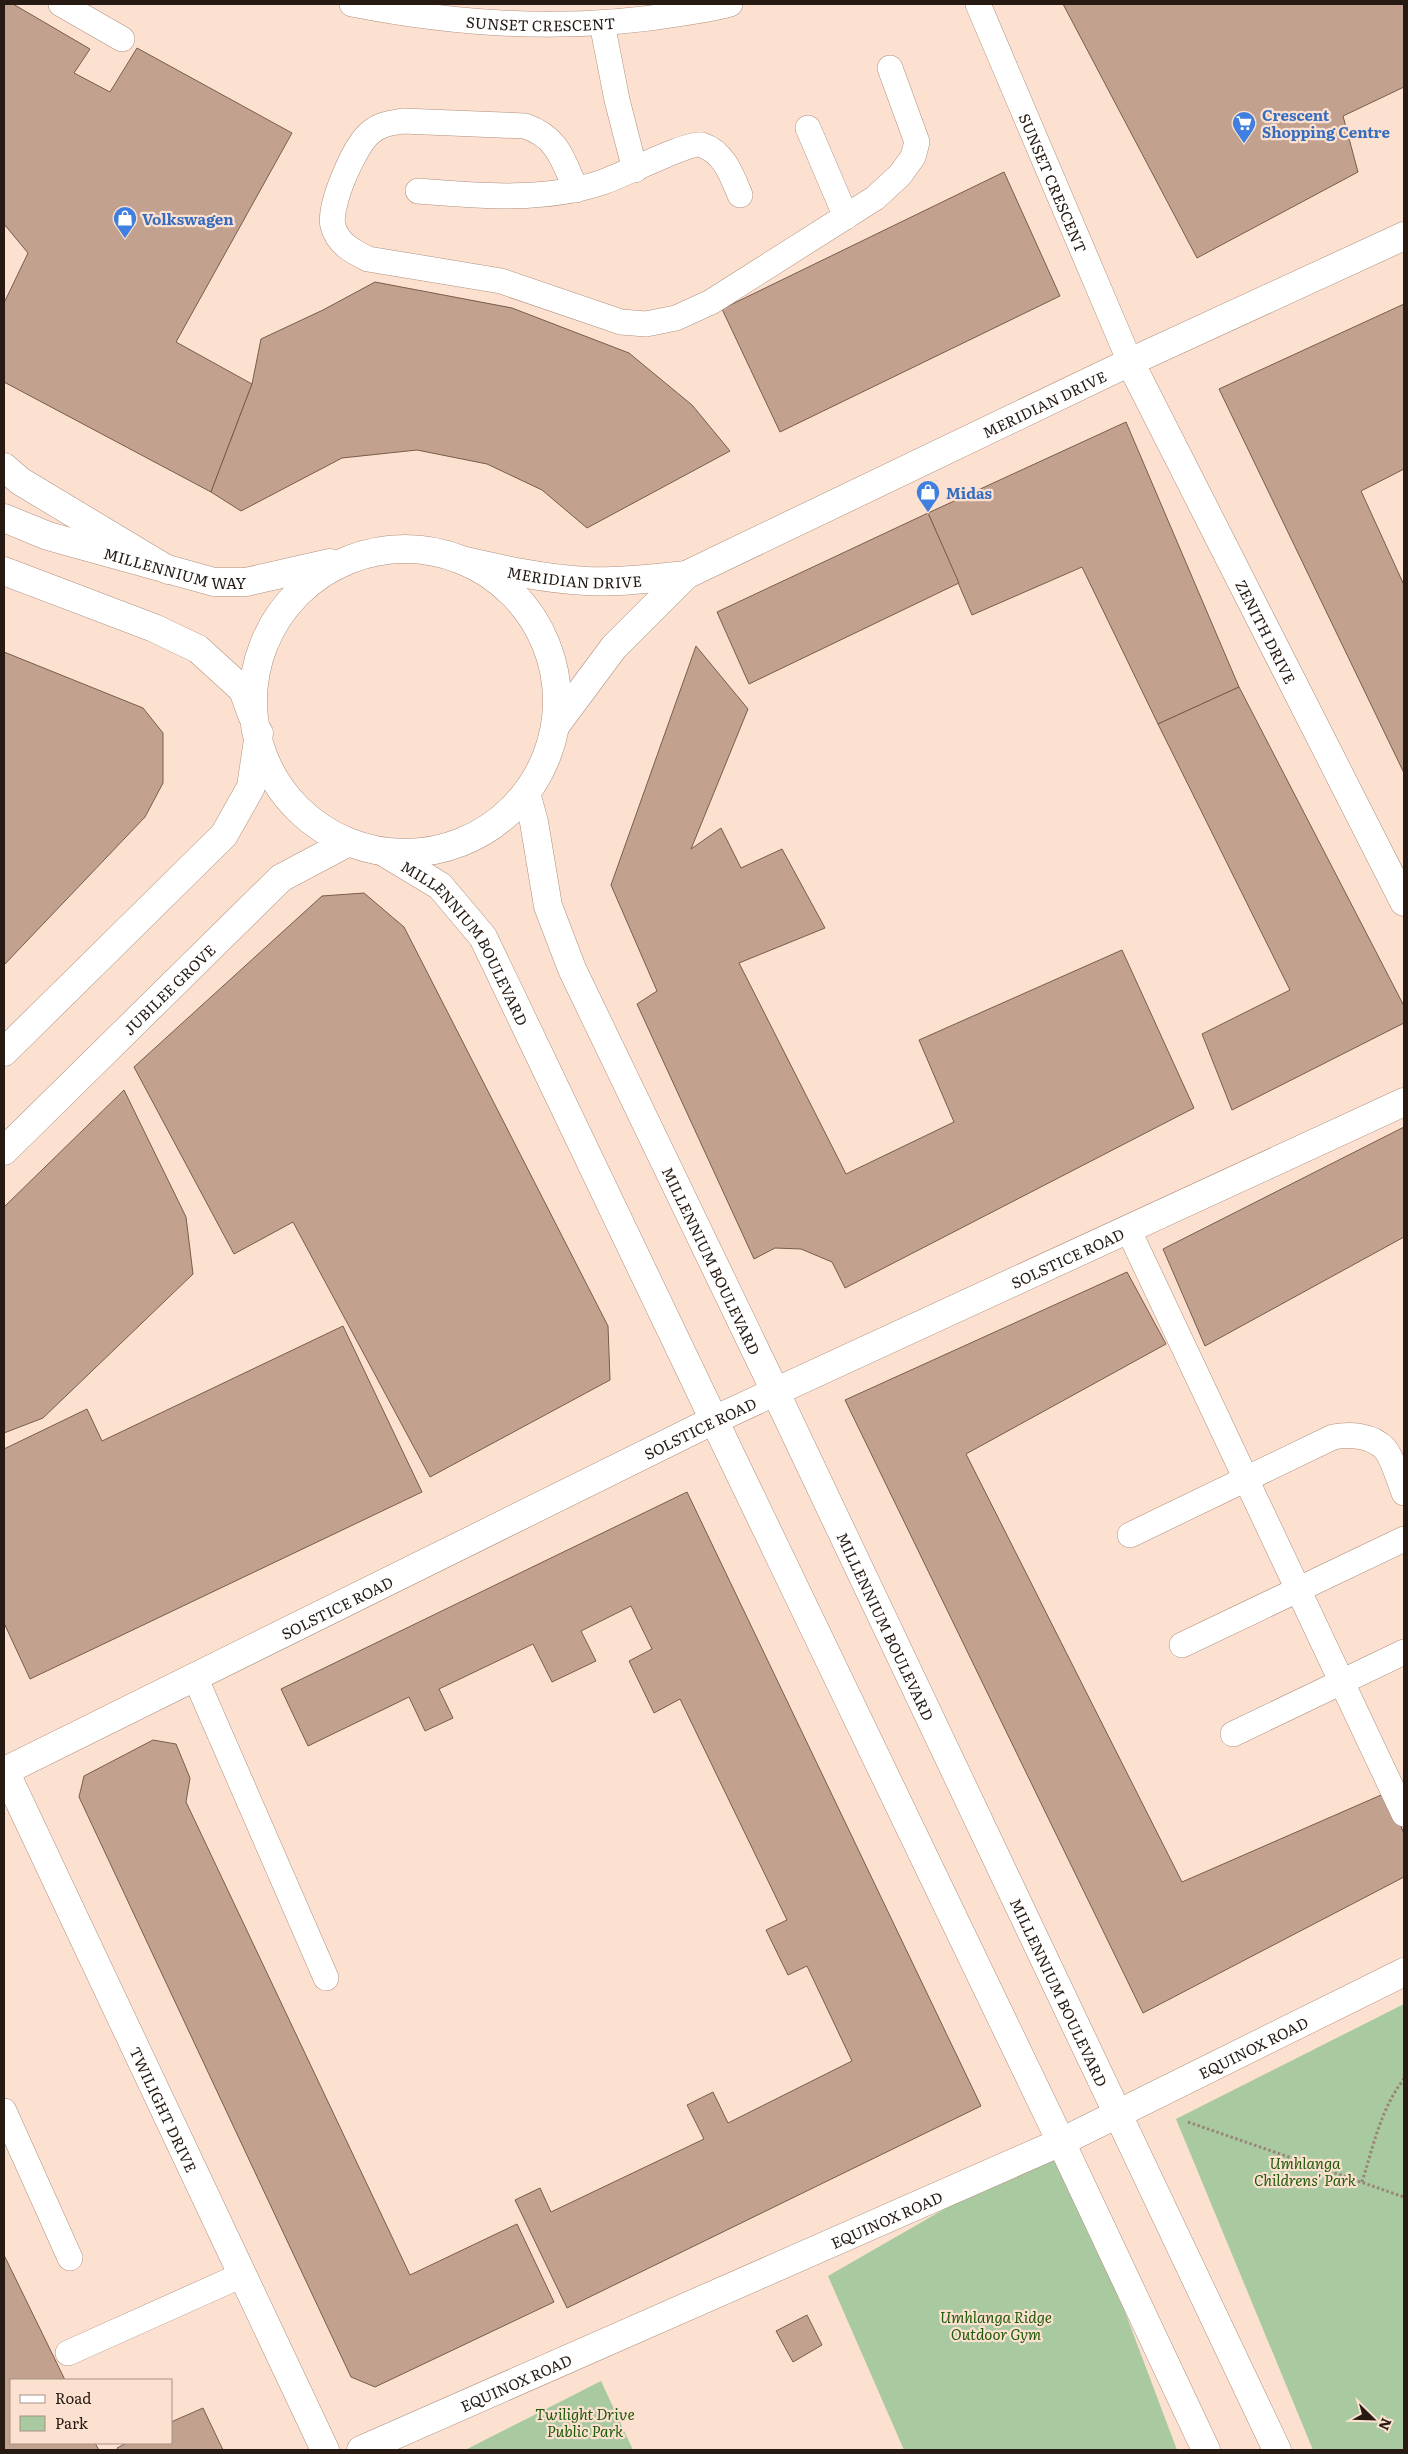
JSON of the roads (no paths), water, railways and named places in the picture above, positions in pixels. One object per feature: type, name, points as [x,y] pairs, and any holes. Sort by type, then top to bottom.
[{"type":"main road","name":"MERIDIAN DRIVE","points":[[556,725],[614,647],[686,575],[1130,362],[1404,236]]},
{"type":"main road","name":"ZENITH DRIVE","points":[[1130,362],[1404,902]]},
{"type":"main road","points":[[4,467],[20,481],[168,570]]},
{"type":"main road","name":"MILLENNIUM WAY","points":[[4,518],[48,536],[214,582],[246,582],[350,559]]},
{"type":"main road","name":"MILLENNIUM BOULEVARD","points":[[408,549],[437,552],[465,561],[488,574],[509,590],[541,632],[550,656],[556,682],[556,725],[526,793],[507,814],[471,839],[429,852],[386,853],[346,843],[327,834],[310,821],[280,790],[261,752],[256,726],[253,690],[258,662],[268,635],[283,611],[302,590],[324,572],[350,559],[388,550],[408,549]]},
{"type":"main road","name":"MERIDIAN DRIVE","points":[[465,561],[540,577],[587,581],[633,580],[686,575]]},
{"type":"main road","points":[[4,571],[154,628],[198,649],[243,690],[256,726],[251,787],[224,835],[4,1052]]},
{"type":"main road","name":"MILLENNIUM BOULEVARD","points":[[526,793],[534,822],[548,906],[572,969],[1119,2113],[1277,2450]]},
{"type":"main road","name":"JUBILEE GROVE","points":[[4,1151],[281,878],[346,843]]},
{"type":"main road","name":"MILLENNIUM BOULEVARD","points":[[386,853],[440,886],[483,937],[1061,2142],[1206,2450]]},
{"type":"main road","name":"SOLSTICE ROAD","points":[[4,1770],[714,1420],[1404,1102]]},
{"type":"main road","name":"TWILIGHT DRIVE","points":[[4,1770],[325,2450]]},
{"type":"main road","name":"EQUINOX ROAD","points":[[361,2450],[1061,2142],[1404,1972]]},
{"type":"lane","points":[[62,4],[122,39]]},
{"type":"lane","name":"SUNSET CRESCENT","points":[[352,4],[414,16],[486,22],[557,24],[602,23],[644,19],[730,4]]},
{"type":"lane","name":"SUNSET CRESCENT","points":[[978,4],[1130,362]]},
{"type":"lane","points":[[602,23],[617,100],[635,170]]},
{"type":"lane","points":[[576,190],[557,147],[539,131],[524,126],[403,121],[384,124],[370,133],[356,150],[334,210],[332,224],[339,238],[349,250],[368,258],[501,281],[612,320],[646,324],[676,318],[711,302],[846,217],[875,198],[900,175],[913,157],[917,142],[890,68]]},
{"type":"lane","points":[[808,128],[846,217]]},
{"type":"lane","points":[[418,192],[517,196],[576,190],[635,170],[691,144],[702,145],[715,152],[725,162],[740,195]]},
{"type":"lane","points":[[1128,1229],[1404,1814]]},
{"type":"lane","points":[[1130,1535],[1333,1437],[1350,1434],[1367,1438],[1385,1449],[1404,1493]]},
{"type":"lane","points":[[1182,1645],[1404,1539]]},
{"type":"lane","points":[[1233,1734],[1404,1652]]},
{"type":"lane","points":[[195,1677],[326,1978]]},
{"type":"lane","points":[[4,2111],[70,2258]]},
{"type":"lane","points":[[68,2353],[242,2275]]},
{"type":"place","name":"Crescent Shopping Centre","points":[[1244,144]]},
{"type":"place","name":"Volkswagen","points":[[125,239]]},
{"type":"place","name":"Midas","points":[[928,513]]},
{"type":"park label","name":"Umhlanga Childrens' Park","points":[[1305,2170]]},
{"type":"park label","name":"Umhlanga Ridge Outdoor Gym","points":[[996,2324]]},
{"type":"park label","name":"Twilight Drive Public Park","points":[[585,2422]]}]
